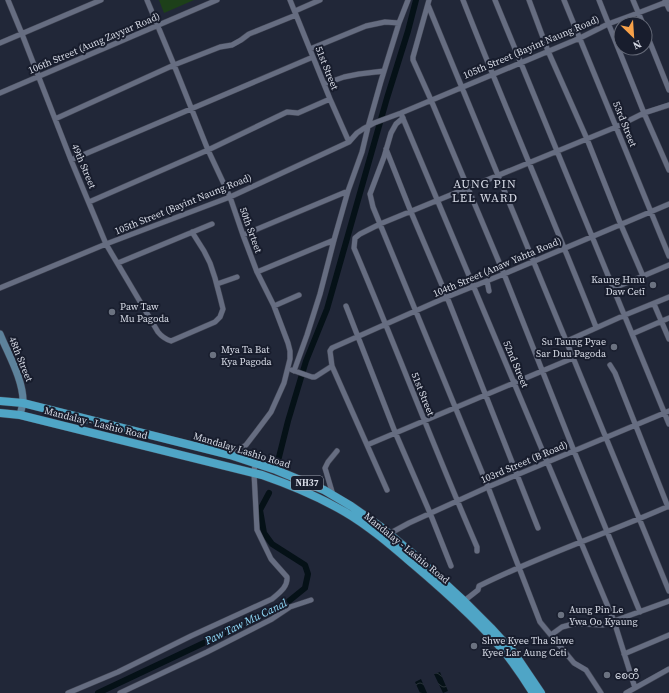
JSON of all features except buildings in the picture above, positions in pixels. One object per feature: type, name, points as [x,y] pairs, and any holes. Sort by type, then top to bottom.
[{"type":"highway","name":"Mandalay Lashio Road","points":[[0,401],[23,403],[230,455],[276,470],[324,490],[351,506],[381,527],[386,537],[412,553],[464,601],[514,653],[541,693]]},
{"type":"highway","name":"Mandalay - Lashio Road","points":[[0,413],[20,415],[262,475],[299,489],[331,505],[386,537],[444,590],[507,655],[533,693]]},
{"type":"main road","name":"48th Street","points":[[0,334],[22,388],[23,403],[20,415]]},
{"type":"street","name":"49th Street","points":[[8,0],[106,244],[158,332],[166,340],[172,341],[215,322],[220,317],[223,310],[217,284]]},
{"type":"street","points":[[0,43],[101,0]]},
{"type":"street","name":"50th Srteet","points":[[147,0],[208,150],[230,197],[243,235],[274,306],[290,351],[290,359],[284,383],[271,412],[246,445],[230,455]]},
{"type":"street","name":"106th Street (Aung Zayyar Road)","points":[[0,93],[217,0]]},
{"type":"street","name":"51st Street","points":[[290,0],[349,142]]},
{"type":"street","points":[[55,119],[174,65],[241,40],[250,34],[320,0]]},
{"type":"street","points":[[294,371],[320,294],[334,240],[348,192],[362,152],[384,71],[408,0]]},
{"type":"street","points":[[463,0],[596,327]]},
{"type":"street","points":[[495,0],[632,334],[667,412],[669,424]]},
{"type":"street","points":[[529,0],[548,51],[587,139],[643,276]]},
{"type":"street","name":"53rd Street","points":[[564,0],[669,256]]},
{"type":"street","points":[[599,0],[644,113],[669,170]]},
{"type":"street","points":[[633,0],[639,16]]},
{"type":"street","points":[[667,1],[669,9]]},
{"type":"street","name":"105th Street (Bayint Naung Road)","points":[[0,288],[106,244],[230,197],[349,142],[357,133],[374,123],[393,116],[402,116],[431,100],[580,38],[608,24],[667,1]]},
{"type":"street","points":[[429,2],[461,87],[669,591]]},
{"type":"street","points":[[429,2],[413,56],[414,63],[504,274],[640,612]]},
{"type":"street","points":[[310,49],[366,26],[386,22],[399,23]]},
{"type":"street","points":[[653,50],[669,90]]},
{"type":"street","points":[[71,160],[313,57]]},
{"type":"street","points":[[324,84],[344,77],[384,71]]},
{"type":"street","points":[[90,202],[208,150],[287,112],[298,113],[330,99]]},
{"type":"street","points":[[380,224],[616,127],[644,113],[669,105]]},
{"type":"street","points":[[402,116],[393,128],[370,194],[373,206],[488,487],[540,622],[574,663],[586,670],[601,693]]},
{"type":"street","name":"52nd Street","points":[[402,116],[614,621],[635,688]]},
{"type":"street","points":[[386,149],[447,297],[538,528]]},
{"type":"street","points":[[243,235],[348,192]]},
{"type":"street","name":"104th Street (Anaw Yahta Road)","points":[[332,366],[330,351],[332,348],[447,297],[669,204]]},
{"type":"street","points":[[118,263],[212,224]]},
{"type":"street","name":"51st Street","points":[[380,224],[355,238],[354,248],[477,547],[476,551]]},
{"type":"street","points":[[192,232],[210,263],[217,284],[237,277]]},
{"type":"street","points":[[258,272],[334,240]]},
{"type":"street","points":[[614,288],[669,265]]},
{"type":"street","points":[[487,281],[489,290]]},
{"type":"street","points":[[274,306],[299,295]]},
{"type":"street","points":[[567,341],[596,327],[669,297]]},
{"type":"street","points":[[654,304],[669,340]]},
{"type":"street","points":[[346,306],[451,566]]},
{"type":"street","points":[[632,334],[669,318]]},
{"type":"street","points":[[367,445],[573,358]]},
{"type":"street","points":[[464,601],[478,590],[479,586],[520,567],[669,506],[635,426],[615,373],[610,365]]},
{"type":"street","points":[[287,369],[312,377],[318,376],[332,366],[387,490]]},
{"type":"street","name":"103rd Street (B Road)","points":[[386,537],[430,513],[488,487],[667,412]]},
{"type":"street","points":[[333,495],[325,468],[336,451]]},
{"type":"street","points":[[68,693],[118,672],[191,636],[272,599],[285,586],[288,579],[287,577],[271,559],[257,530],[254,473],[256,463]]},
{"type":"street","points":[[120,693],[208,652],[272,619],[290,607],[311,600]]},
{"type":"street","points":[[551,635],[562,626],[573,624],[603,625],[669,601]]},
{"type":"street","points":[[624,654],[669,634]]},
{"type":"street","points":[[626,693],[669,669]]},
{"type":"green space","points":[[159,0],[194,0],[164,13]]},
{"type":"water","points":[[440,672],[448,691],[443,693],[434,674]]},
{"type":"water","points":[[421,679],[427,693],[420,693],[415,682]]},
{"type":"waterway","points":[[277,465],[288,421],[306,361],[327,309],[416,0]]},
{"type":"waterway","name":"Paw Taw Mu Canal","points":[[98,693],[284,605],[305,588],[308,574],[305,565],[272,544],[264,533],[260,510],[269,493]]},
{"type":"place","name":"Kaung Hmu Daw Cetī","points":[[653,285]]},
{"type":"place","name":"Paw Taw Mu Pagoda","points":[[112,312]]},
{"type":"place","name":"Su Taung Pyae Sar Duu Pagoda","points":[[614,347]]},
{"type":"place","name":"Mya Ta Bat Kya Pagoda","points":[[213,355]]},
{"type":"place","name":"Aung Pin Le Ywa Oo Kyaung","points":[[561,615]]},
{"type":"place","name":"Shwe Kyee Tha Shwe Kyee Lar Aung Ceti","points":[[474,646]]},
{"type":"place","name":"စေတီ","points":[[607,675]]},
{"type":"district","name":"AUNG PIN LEL WARD","points":[[485,191]]}]
